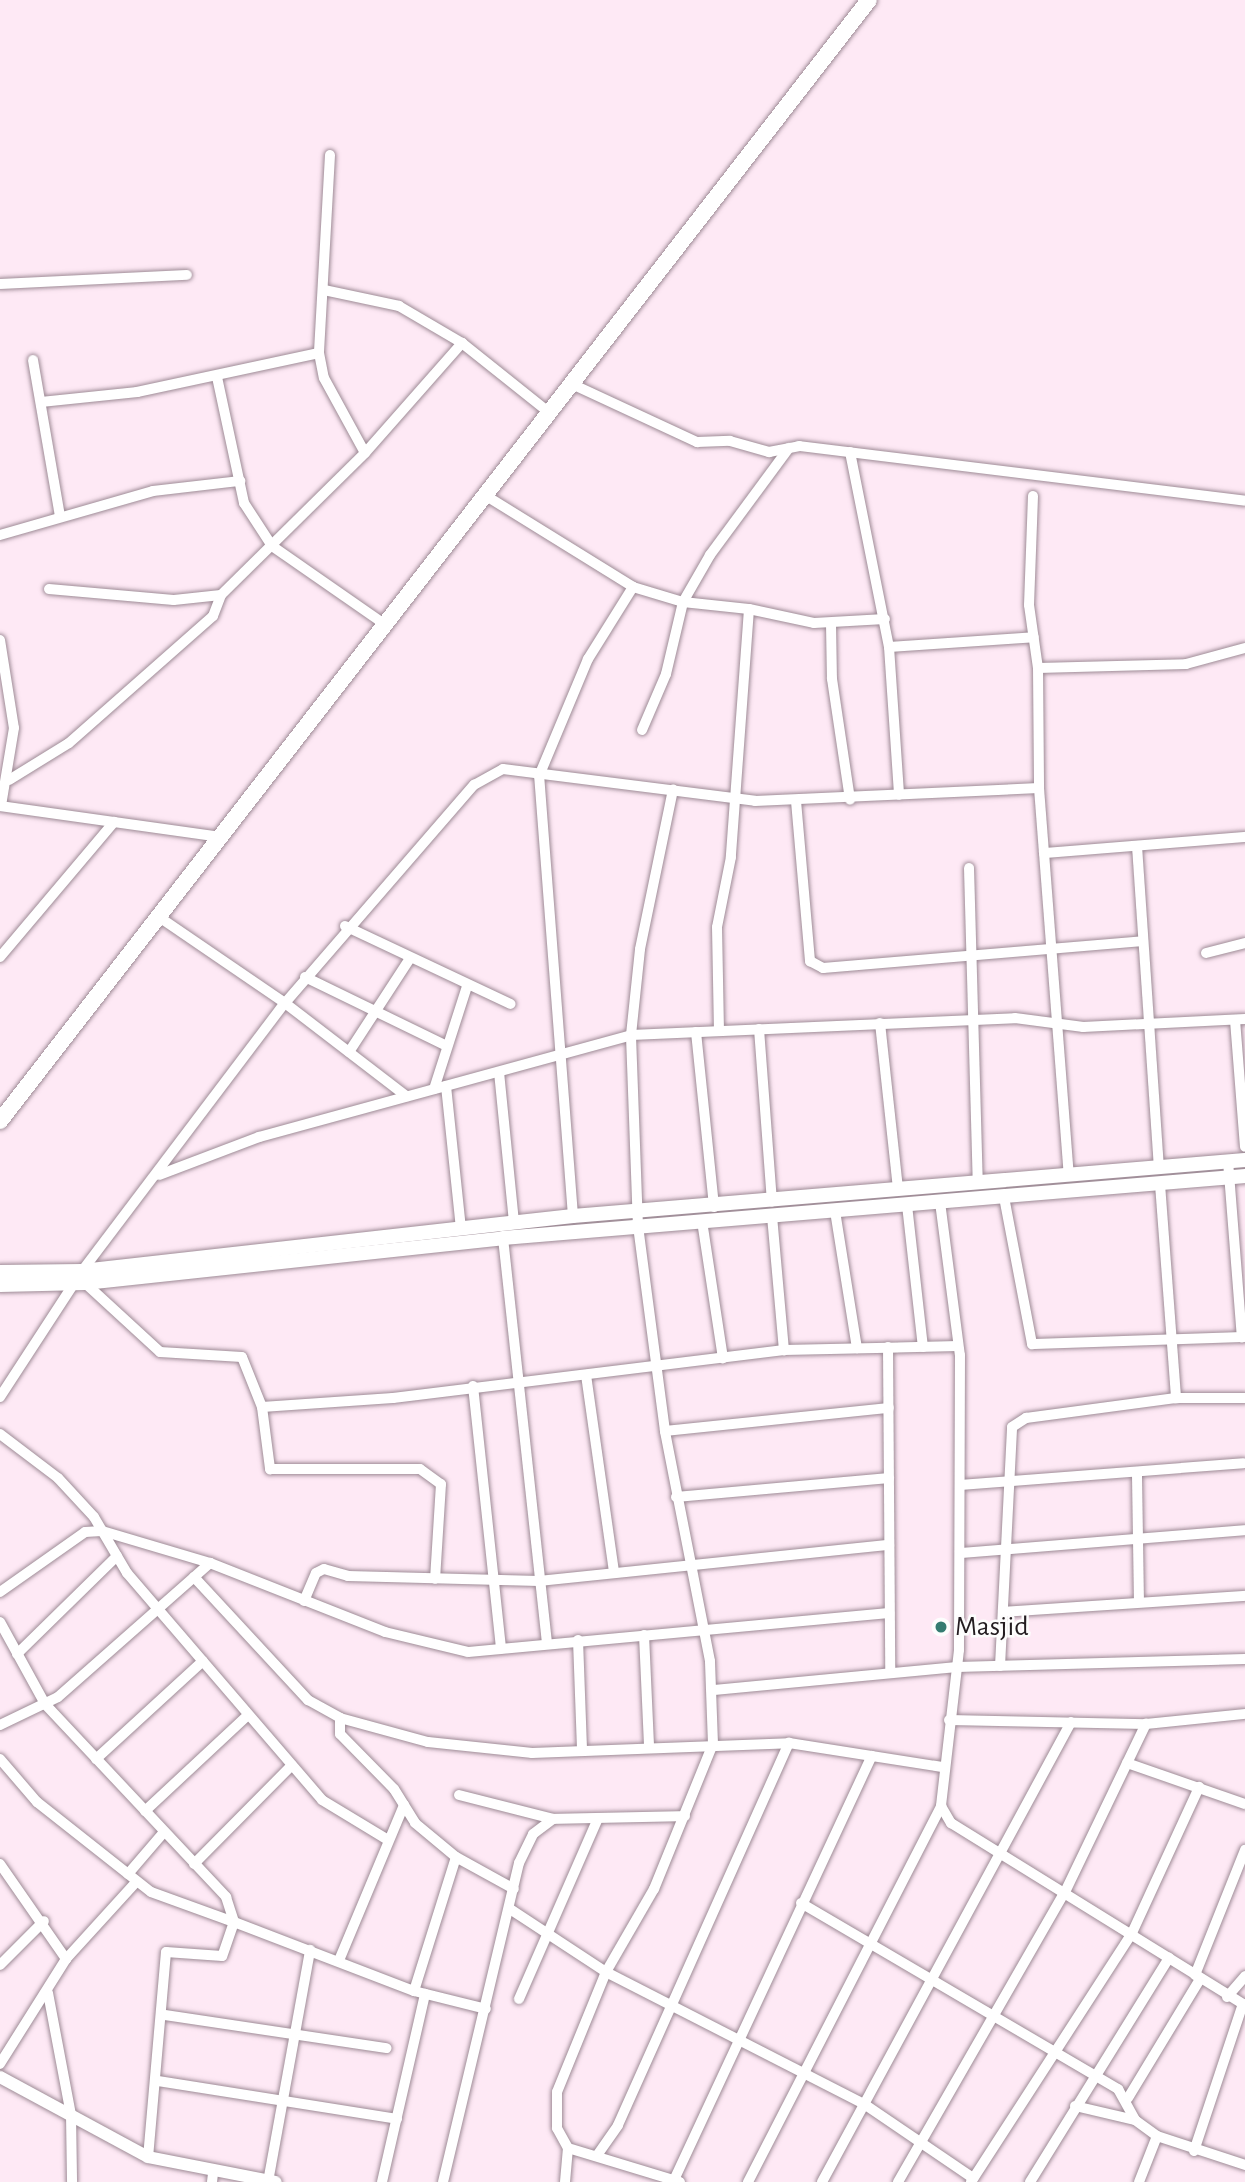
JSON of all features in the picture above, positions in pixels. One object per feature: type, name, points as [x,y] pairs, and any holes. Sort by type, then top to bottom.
[{"type":"highway","points":[[1,1118],[488,497],[869,0]]},
{"type":"main road","points":[[0,1285],[702,1221],[898,1188],[1245,1160]]},
{"type":"main road","points":[[0,1272],[80,1279],[461,1228],[573,1216],[714,1207],[835,1211],[1245,1176]]},
{"type":"street","points":[[330,155],[319,353],[324,377],[365,453]]},
{"type":"street","points":[[0,285],[187,275]]},
{"type":"street","points":[[324,290],[399,306],[462,343],[552,414]]},
{"type":"street","points":[[9,780],[69,743],[213,616],[221,595],[365,453],[462,343]]},
{"type":"street","points":[[41,402],[217,377],[319,353]]},
{"type":"street","points":[[33,360],[60,517]]},
{"type":"street","points":[[217,377],[244,503],[272,546],[387,626]]},
{"type":"street","points":[[574,385],[697,442],[850,452],[1245,500]]},
{"type":"street","points":[[642,730],[666,674],[683,603],[709,555],[789,448]]},
{"type":"street","points":[[850,452],[889,647],[899,795]]},
{"type":"street","points":[[0,535],[153,491],[240,481]]},
{"type":"street","points":[[1033,496],[1039,788],[1069,1174]]},
{"type":"street","points":[[488,497],[634,587],[683,603],[749,609],[831,624],[885,620]]},
{"type":"street","points":[[573,1216],[556,1055],[540,776],[587,659],[634,587]]},
{"type":"street","points":[[49,589],[174,600],[221,595]]},
{"type":"street","points":[[719,1031],[717,927],[731,857],[732,800],[749,609]]},
{"type":"street","points":[[831,624],[832,679],[850,800]]},
{"type":"street","points":[[889,647],[1034,637]]},
{"type":"street","points":[[0,640],[3,681],[14,728],[9,780],[1,806],[221,837]]},
{"type":"street","points":[[1038,668],[1186,664],[1245,648]]},
{"type":"street","points":[[0,1398],[80,1279],[304,977],[345,926],[474,785],[503,769],[540,776],[673,789],[732,800],[850,800],[1039,788]]},
{"type":"street","points":[[565,2182],[568,2148],[557,2128],[557,2092],[606,1972],[654,1889],[713,1744],[714,1690],[676,1497],[654,1366],[638,1227],[642,1210],[631,1035],[640,949],[673,789]]},
{"type":"street","points":[[796,801],[810,961],[823,968],[970,952],[1143,941]]},
{"type":"street","points":[[0,957],[114,822]]},
{"type":"street","points":[[1044,853],[1245,837]]},
{"type":"street","points":[[1137,846],[1159,1167]]},
{"type":"street","points":[[969,868],[970,1020],[978,1183]]},
{"type":"street","points":[[159,918],[285,1003],[405,1096]]},
{"type":"street","points":[[345,926],[410,960],[511,1004]]},
{"type":"street","points":[[1206,953],[1245,943]]},
{"type":"street","points":[[349,1052],[410,960]]},
{"type":"street","points":[[304,977],[375,1014],[445,1045]]},
{"type":"street","points":[[434,1089],[445,1045],[467,986]]},
{"type":"street","points":[[159,1175],[259,1137],[631,1035],[970,1020],[1056,1026],[1149,1019],[1240,1019],[1245,1147]]},
{"type":"street","points":[[880,1023],[898,1188]]},
{"type":"street","points":[[759,1029],[784,1350]]},
{"type":"street","points":[[696,1032],[714,1207]]},
{"type":"street","points":[[499,1072],[514,1223]]},
{"type":"street","points":[[446,1086],[461,1228]]},
{"type":"street","points":[[1004,1197],[1032,1344],[1176,1342],[1243,1337],[1228,1161]]},
{"type":"street","points":[[1160,1184],[1176,1342],[1176,1398]]},
{"type":"street","points":[[748,2182],[801,2069],[941,1805],[942,1767],[957,1667],[960,1485],[958,1346],[940,1202]]},
{"type":"street","points":[[907,1205],[923,1347]]},
{"type":"street","points":[[835,1211],[857,1348]]},
{"type":"street","points":[[702,1221],[723,1358]]},
{"type":"street","points":[[502,1238],[514,1381],[547,1642]]},
{"type":"street","points":[[80,1279],[160,1352],[242,1357],[262,1407],[270,1469],[420,1469],[442,1484],[435,1579]]},
{"type":"street","points":[[262,1407],[586,1375],[784,1350],[958,1346]]},
{"type":"street","points":[[888,1347],[890,1673]]},
{"type":"street","points":[[586,1375],[614,1573]]},
{"type":"street","points":[[473,1386],[498,1582],[501,1649]]},
{"type":"street","points":[[1000,1666],[1009,1484],[1017,1421],[1176,1398],[1245,1398]]},
{"type":"street","points":[[665,1432],[889,1408]]},
{"type":"street","points":[[0,1434],[58,1478],[102,1531],[117,1556],[158,1609],[322,1800],[388,1840]]},
{"type":"street","points":[[960,1485],[1137,1476],[1243,1463]]},
{"type":"street","points":[[1137,1476],[1139,1601]]},
{"type":"street","points":[[676,1497],[889,1478]]},
{"type":"street","points":[[960,1553],[1245,1530]]},
{"type":"street","points":[[0,1592],[85,1532],[102,1531],[210,1563],[385,1632],[468,1651],[889,1613]]},
{"type":"street","points":[[304,1601],[316,1573],[324,1569],[435,1579],[539,1581],[889,1545]]},
{"type":"street","points":[[17,1654],[117,1556]]},
{"type":"street","points":[[0,1725],[45,1704],[210,1563]]},
{"type":"street","points":[[194,1577],[308,1700],[340,1718],[428,1742],[532,1753],[649,1746],[789,1743],[942,1767]]},
{"type":"street","points":[[1003,1612],[1245,1596]]},
{"type":"street","points":[[0,1622],[45,1704],[226,1897],[234,1922],[222,1956],[166,1952],[159,1993],[165,2015],[148,2157]]},
{"type":"street","points":[[644,1635],[649,1746]]},
{"type":"street","points":[[578,1640],[582,1750]]},
{"type":"street","points":[[714,1690],[957,1667],[1245,1659]]},
{"type":"street","points":[[96,1759],[203,1661]]},
{"type":"street","points":[[949,1720],[1146,1724],[1245,1714]]},
{"type":"street","points":[[145,1811],[248,1715]]},
{"type":"street","points":[[340,1718],[340,1734],[404,1805],[415,1823],[456,1857],[514,1889]]},
{"type":"street","points":[[822,2182],[1071,1722]]},
{"type":"street","points":[[898,2182],[917,2140],[996,2012],[1065,1892],[1146,1724]]},
{"type":"street","points":[[598,2154],[673,2003],[789,1743]]},
{"type":"street","points":[[568,2148],[598,2154],[677,2181],[739,2034],[872,1756]]},
{"type":"street","points":[[0,1759],[37,1802],[133,1877],[179,1906],[340,1958],[414,1991],[486,2009]]},
{"type":"street","points":[[1127,1763],[1245,1804]]},
{"type":"street","points":[[194,1864],[292,1765]]},
{"type":"street","points":[[510,1909],[606,1972],[739,2034],[864,2104],[972,2180],[1057,2053],[1132,1933],[1199,1787]]},
{"type":"street","points":[[459,1794],[553,1819],[685,1816]]},
{"type":"street","points":[[340,1958],[404,1805]]},
{"type":"street","points":[[941,1805],[951,1823],[1132,1933],[1227,1997],[1244,2005],[1194,2151]]},
{"type":"street","points":[[519,1999],[550,1935],[598,1818]]},
{"type":"street","points":[[443,2182],[514,1889],[533,1834],[553,1819]]},
{"type":"street","points":[[0,2064],[48,1993],[66,1959],[133,1877],[164,1832]]},
{"type":"street","points":[[1128,2098],[1198,1977],[1245,1850]]},
{"type":"street","points":[[414,1991],[456,1857]]},
{"type":"street","points":[[0,1864],[44,1921],[66,1959]]},
{"type":"street","points":[[801,1903],[996,2012],[1094,2074],[1128,2098],[1135,2120]]},
{"type":"street","points":[[0,1965],[44,1921]]},
{"type":"street","points":[[0,2077],[148,2157],[213,2178],[271,2182],[280,2101],[310,1950]]},
{"type":"street","points":[[1030,2182],[1074,2106],[1169,1958]]},
{"type":"street","points":[[1227,1997],[1245,1976]]},
{"type":"street","points":[[48,1993],[71,2115],[72,2182]]},
{"type":"street","points":[[382,2182],[425,1994]]},
{"type":"street","points":[[165,2015],[387,2048]]},
{"type":"street","points":[[158,2081],[397,2119]]},
{"type":"street","points":[[1074,2106],[1135,2120],[1157,2136],[1194,2151],[1245,2165]]},
{"type":"street","points":[[1139,2182],[1157,2136]]},
{"type":"place","name":"Masjid","points":[[941,1627]]}]
